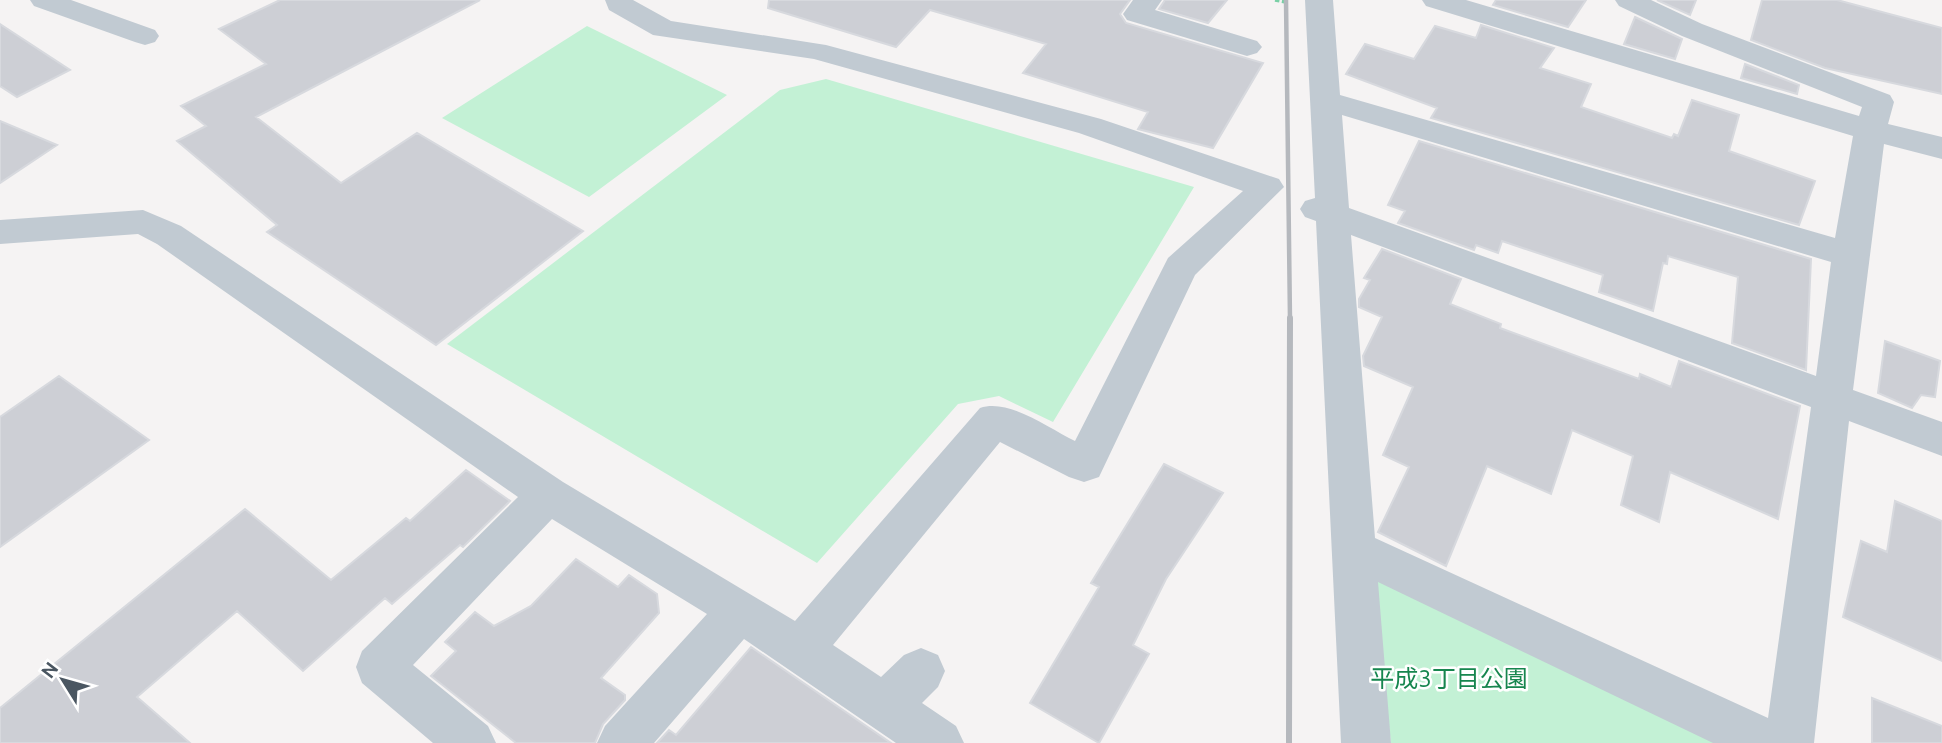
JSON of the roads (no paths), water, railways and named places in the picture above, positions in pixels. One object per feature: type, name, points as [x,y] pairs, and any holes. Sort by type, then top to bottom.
[{"type":"street","points":[[44,0],[145,36]]},
{"type":"street","points":[[619,0],[619,4],[663,29],[816,51],[1090,125],[1267,187],[1181,267],[1084,465],[994,420],[801,649]]},
{"type":"street","points":[[1148,0],[1137,14],[1247,47]]},
{"type":"street","points":[[1319,0],[1324,100],[1324,211],[1356,550],[1366,743]]},
{"type":"street","points":[[1436,0],[1870,130],[1942,148]]},
{"type":"street","points":[[1629,0],[1692,30],[1879,102],[1870,130],[1850,255],[1790,743]]},
{"type":"street","points":[[1324,100],[1850,255]]},
{"type":"street","points":[[1324,211],[1832,396],[1942,439]]},
{"type":"street","points":[[0,232],[143,222],[169,235],[548,495],[740,610],[939,743]]},
{"type":"street","points":[[471,743],[380,667],[548,495]]},
{"type":"street","points":[[1356,550],[1766,743]]},
{"type":"street","points":[[622,743],[740,610]]},
{"type":"street","points":[[885,706],[921,671]]},
{"type":"railway","points":[[1286,0],[1290,320]]},
{"type":"railway","points":[[1289,743],[1290,320]]},
{"type":"park label","name":"平成3丁目公園","points":[[1449,678]]}]
